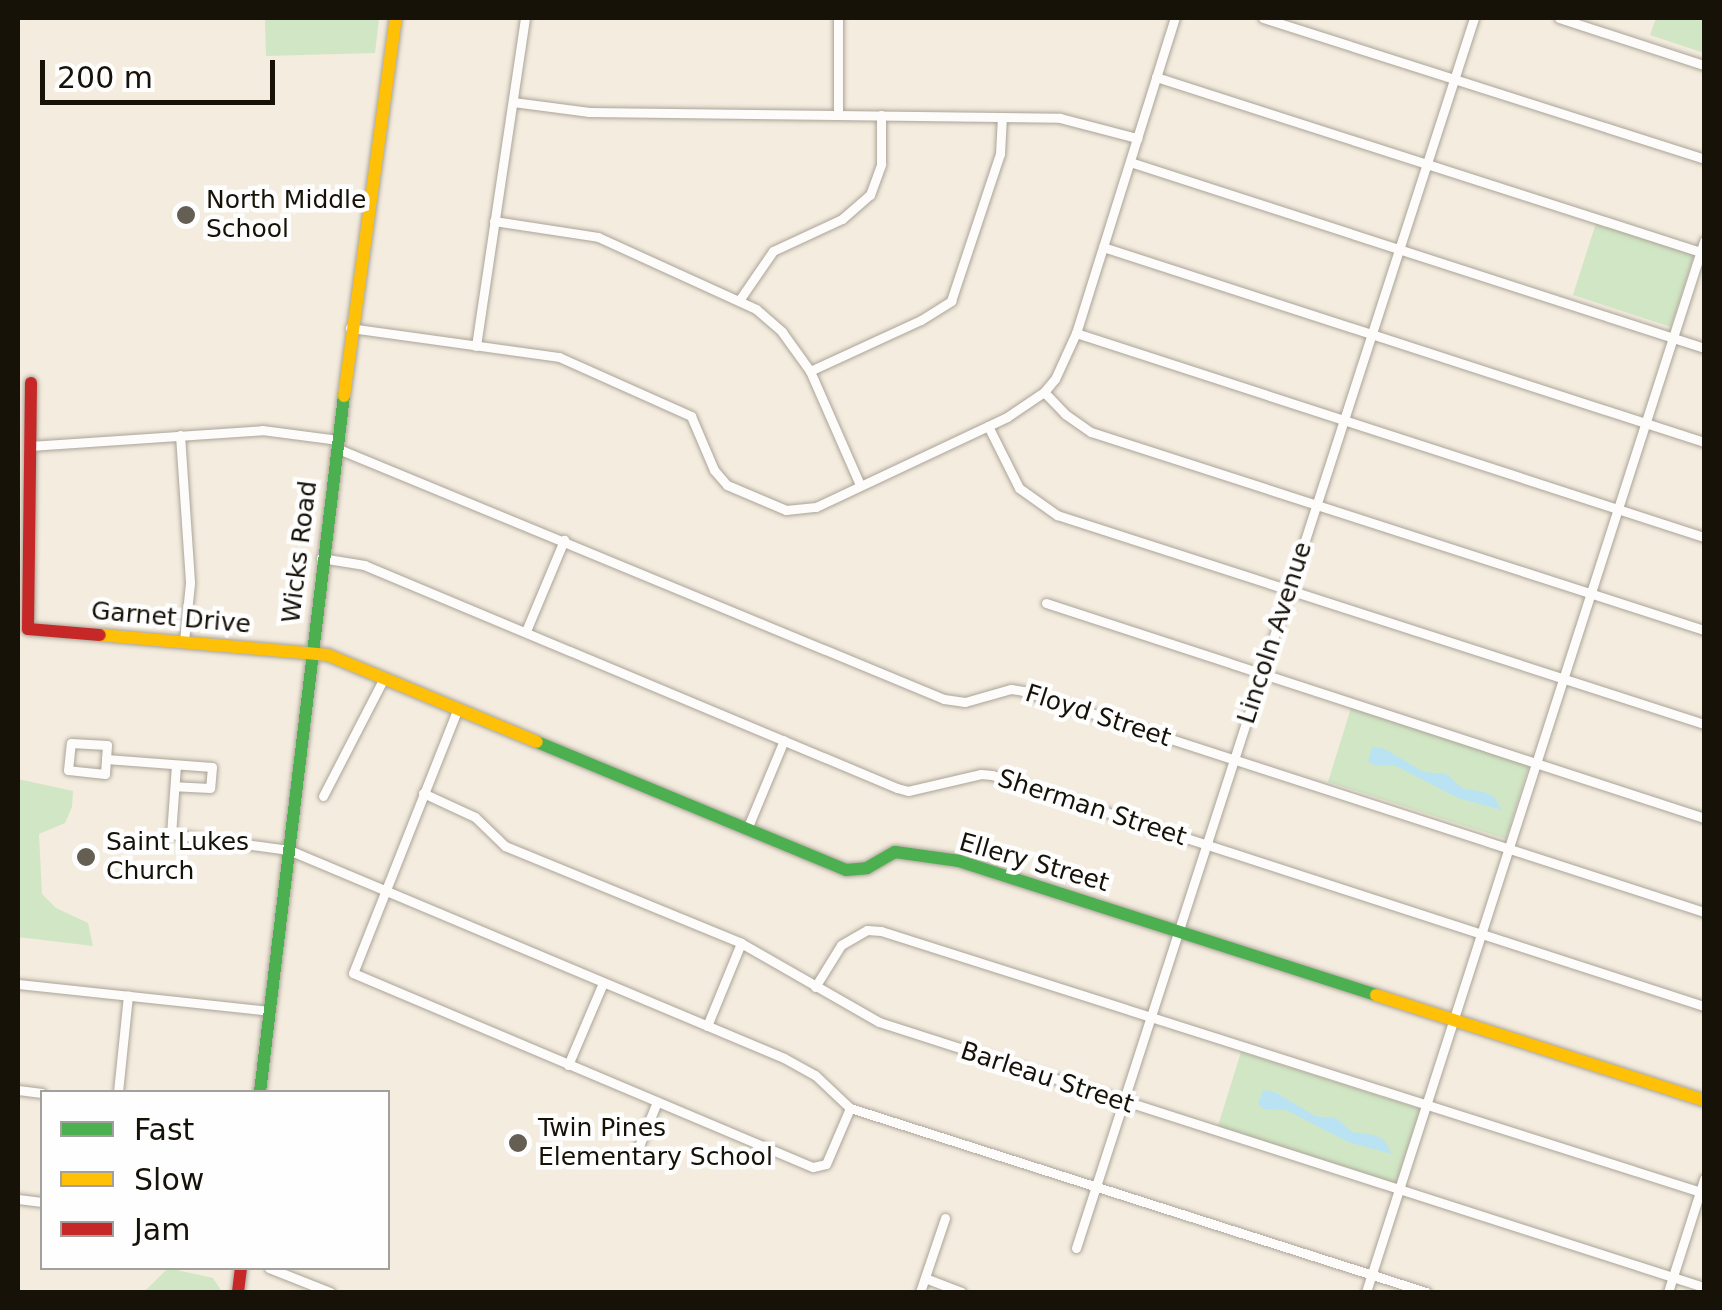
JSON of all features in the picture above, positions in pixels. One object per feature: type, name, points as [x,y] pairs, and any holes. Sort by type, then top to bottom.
[{"type":"street","name":"Wicks Road","points":[[260,1090],[350,328],[396,18]]},
{"type":"street","points":[[476,346],[525,18]]},
{"type":"street","points":[[838,18],[838,114]]},
{"type":"street","points":[[350,328],[559,357],[680,408],[696,424],[714,470],[726,485],[786,510],[816,507],[988,426],[1044,392],[1066,360],[1076,332],[1176,18]]},
{"type":"street","points":[[1263,18],[1704,159]]},
{"type":"street","name":"Lincoln Avenue","points":[[1076,1248],[1474,18]]},
{"type":"street","points":[[1559,18],[1704,64]]},
{"type":"street","points":[[1156,77],[1703,253]]},
{"type":"street","points":[[513,102],[578,112],[1076,120],[1137,138]]},
{"type":"street","points":[[740,299],[773,251],[842,219],[870,196],[881,164],[881,116]]},
{"type":"street","points":[[810,372],[921,320],[950,301],[1000,154],[1002,117]]},
{"type":"street","points":[[1130,162],[1704,348]]},
{"type":"street","points":[[494,220],[598,237],[740,299],[782,332],[810,372],[860,485]]},
{"type":"street","points":[[1366,1292],[1704,241]]},
{"type":"street","points":[[1103,247],[1704,442]]},
{"type":"street","points":[[1076,332],[1704,537]]},
{"type":"street","points":[[30,384],[30,446]]},
{"type":"street","points":[[1044,392],[1065,414],[1091,432],[1704,630]]},
{"type":"street","points":[[988,426],[1008,474],[1032,499],[1057,514],[1704,724]]},
{"type":"street","name":"Floyd Street","points":[[30,446],[262,430],[337,444],[944,700],[965,702],[1011,689],[1023,691],[1704,912]]},
{"type":"street","points":[[180,435],[190,582],[184,641]]},
{"type":"street","name":"Garnet Drive","points":[[30,446],[28,629],[310,652]]},
{"type":"street","points":[[526,632],[564,540]]},
{"type":"street","name":"Sherman Street","points":[[321,558],[364,565],[908,791],[981,774],[992,775],[1704,1006]]},
{"type":"street","points":[[1046,604],[1704,818]]},
{"type":"street","name":"Ellery Street","points":[[310,652],[458,708],[846,870],[867,868],[895,852],[959,860],[1704,1100]]},
{"type":"street","points":[[323,796],[384,678]]},
{"type":"street","points":[[458,708],[353,973],[821,1168],[850,1108]]},
{"type":"street","points":[[747,829],[784,740]]},
{"type":"street","points":[[71,743],[107,745],[106,759],[105,774],[68,770],[71,743]]},
{"type":"street","points":[[106,759],[212,768],[210,788],[175,786]]},
{"type":"street","points":[[176,765],[171,834],[290,850],[802,1066],[850,1108],[1426,1292]]},
{"type":"street","name":"Barleau Street","points":[[423,793],[476,817],[505,846],[741,942],[815,987],[902,1031],[1704,1288]]},
{"type":"street","points":[[815,987],[841,945],[853,935],[881,930],[1702,1192]]},
{"type":"street","points":[[708,1026],[741,942]]},
{"type":"street","points":[[568,1065],[603,983]]},
{"type":"street","points":[[18,984],[270,1011]]},
{"type":"street","points":[[118,1090],[128,996]]},
{"type":"street","points":[[639,1146],[657,1102]]},
{"type":"street","points":[[1668,1292],[1704,1179]]},
{"type":"street","points":[[920,1292],[945,1218]]},
{"type":"street","points":[[274,1270],[330,1292]]},
{"type":"street","points":[[925,1278],[960,1292]]},
{"type":"green space","points":[[265,18],[379,18],[375,53],[266,56]]},
{"type":"green space","points":[[1656,18],[1704,18],[1704,53],[1650,35]]},
{"type":"green space","points":[[1596,223],[1694,255],[1671,327],[1573,295]]},
{"type":"green space","points":[[1351,708],[1529,765],[1506,839],[1328,782]]},
{"type":"green space","points":[[18,779],[73,791],[65,823],[39,834],[42,894],[56,908],[88,923],[93,946],[18,937]]},
{"type":"green space","points":[[1241,1052],[1420,1109],[1396,1183],[1218,1126]]},
{"type":"green space","points":[[166,1270],[177,1270],[213,1278],[222,1292],[118,1292],[145,1291]]},
{"type":"water","points":[[1372,747],[1385,749],[1424,772],[1446,774],[1462,788],[1484,792],[1494,797],[1502,810],[1458,798],[1396,766],[1374,765],[1368,761]]},
{"type":"water","points":[[1263,1090],[1275,1092],[1315,1116],[1336,1118],[1352,1132],[1374,1135],[1384,1140],[1392,1154],[1348,1142],[1286,1110],[1264,1109],[1258,1104]]},
{"type":"traffic: fast","points":[[260,1090],[344,396]]},
{"type":"traffic: fast","points":[[537,742],[846,870],[867,868],[895,852],[959,861],[1376,995]]},
{"type":"traffic: slow","points":[[344,396],[396,18]]},
{"type":"traffic: slow","points":[[100,635],[328,655],[537,742]]},
{"type":"traffic: slow","points":[[1376,995],[1704,1100]]},
{"type":"traffic: jam","points":[[31,383],[28,629],[100,635]]},
{"type":"traffic: jam","points":[[238,1292],[241,1270]]},
{"type":"place","name":"North Middle School","points":[[186,215]]},
{"type":"place","name":"Saint Lukes Church","points":[[86,857]]},
{"type":"place","name":"Twin Pines Elementary School","points":[[518,1143]]}]
